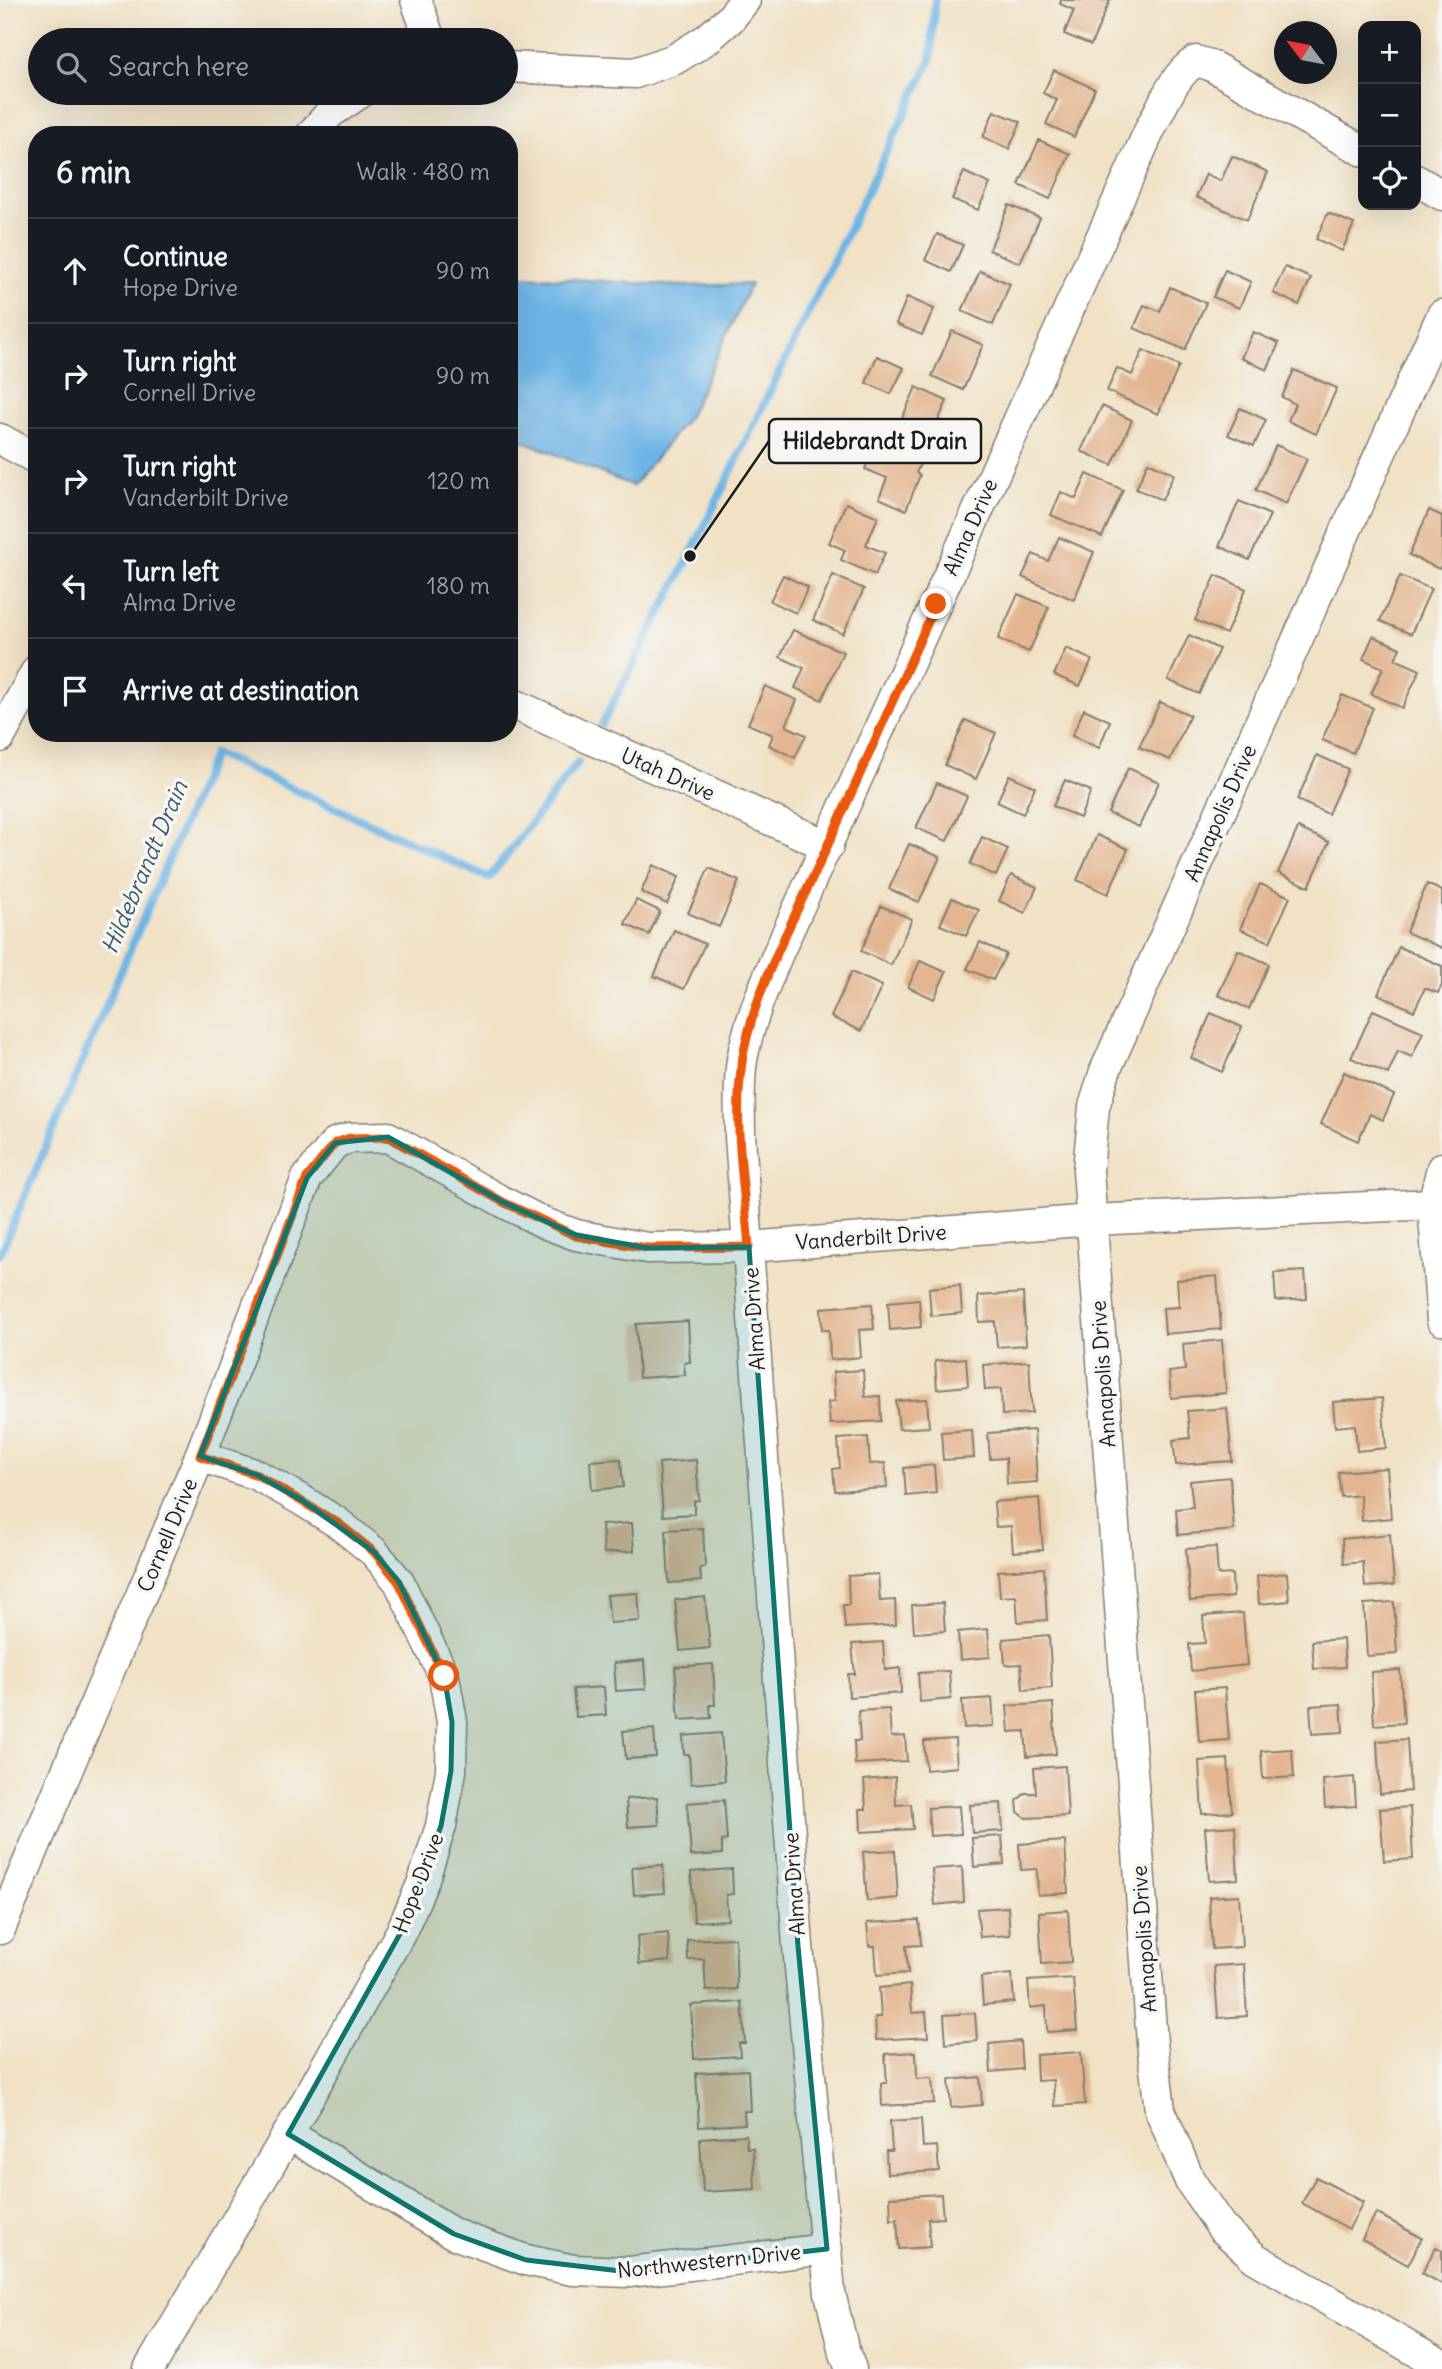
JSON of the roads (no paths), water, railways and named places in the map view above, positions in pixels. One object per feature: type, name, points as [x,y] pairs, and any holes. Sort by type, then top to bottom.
[{"type":"street","points":[[416,0],[426,28]]},
{"type":"street","points":[[518,68],[635,73],[675,59],[706,39],[730,19],[745,0]]},
{"type":"street","name":"Alma Drive","points":[[851,2369],[843,2348],[830,2293],[799,1947],[740,1136],[742,1062],[753,1015],[779,951],[1152,127],[1188,66],[1196,61],[1210,65],[1358,148]]},
{"type":"street","points":[[319,126],[330,113],[342,105]]},
{"type":"street","points":[[1421,183],[1442,195]]},
{"type":"street","name":"Annapolis Drive","points":[[1442,316],[1105,1071],[1094,1107],[1088,1170],[1152,2043],[1160,2110],[1190,2181],[1222,2228],[1255,2258],[1442,2366]]},
{"type":"street","points":[[0,439],[28,454]]},
{"type":"street","points":[[0,737],[28,686]]},
{"type":"street","name":"Utah Drive","points":[[518,706],[828,846]]},
{"type":"street","name":"Vanderbilt Drive","points":[[335,1143],[350,1138],[388,1137],[503,1202],[576,1236],[647,1248],[749,1247],[1092,1220],[1433,1204]]},
{"type":"street","name":"Cornell Drive","points":[[2,1921],[200,1456],[307,1178],[335,1143]]},
{"type":"street","points":[[1442,1168],[1433,1204],[1442,1320]]},
{"type":"street","name":"Hope Drive","points":[[149,2369],[288,2134],[401,1932],[423,1882],[441,1826],[451,1771],[452,1722],[444,1676],[399,1582],[374,1552],[338,1523],[257,1475],[200,1456]]},
{"type":"street","name":"Northwestern Drive","points":[[288,2134],[454,2234],[526,2260],[573,2270],[629,2272],[827,2249]]},
{"type":"water","points":[[518,276],[682,286],[751,284],[689,416],[633,486],[518,439]]},
{"type":"waterway","name":"Hildebrandt Drain","points":[[602,724],[690,556],[931,60],[935,0]]},
{"type":"waterway","name":"Hildebrandt Drain","points":[[0,1254],[214,753],[489,878],[578,762]]},
{"type":"place","name":"Hildebrandt Drain","points":[[690,556]]}]
